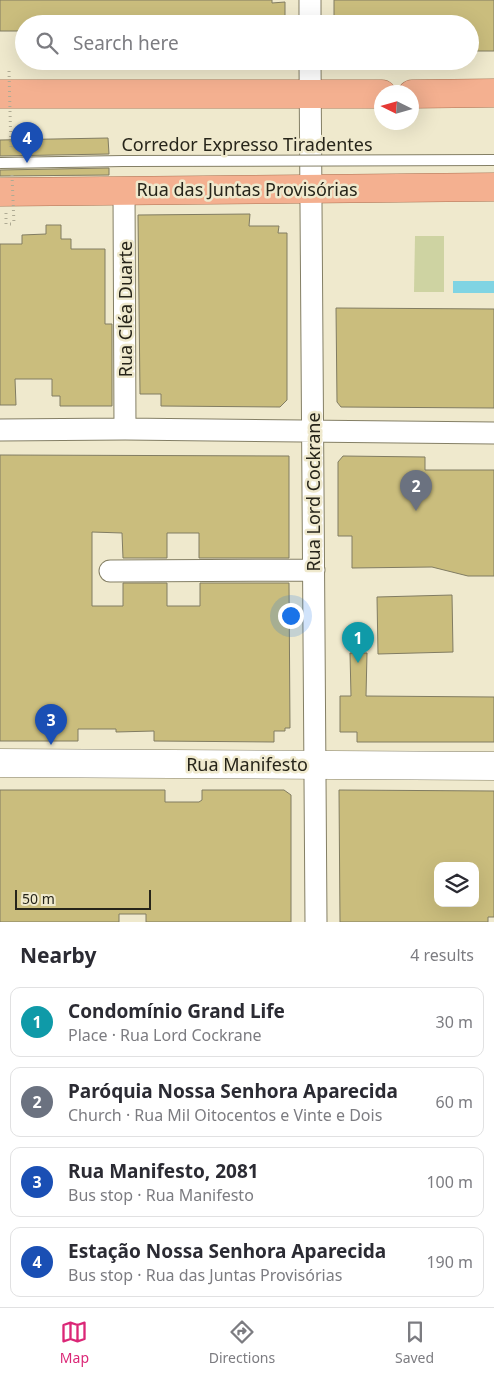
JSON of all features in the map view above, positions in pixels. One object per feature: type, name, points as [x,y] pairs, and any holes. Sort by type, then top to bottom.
[{"type":"highway","points":[[419,94],[494,93]]},
{"type":"highway","points":[[0,94],[310,104],[374,95]]},
{"type":"highway","name":"Rua das Juntas Provisórias","points":[[0,192],[124,190],[310,181],[494,187]]},
{"type":"main road","name":"Rua Manifesto","points":[[0,763],[494,766]]},
{"type":"street","points":[[310,0],[310,15]]},
{"type":"street","name":"Rua Lord Cockrane","points":[[310,70],[316,922]]},
{"type":"street","name":"Rua Cléa Duarte","points":[[124,190],[126,429]]},
{"type":"street","points":[[0,430],[126,429],[494,433]]},
{"type":"street","points":[[110,571],[314,570]]},
{"type":"lane","name":"Corredor Expresso Tiradentes","points":[[0,163],[123,160],[494,160]]},
{"type":"green space","points":[[415,236],[444,236],[444,292],[414,292]]},
{"type":"water","points":[[453,281],[494,281],[494,293],[453,293]]},
{"type":"building","points":[[0,0],[272,0],[272,3],[285,2],[285,15],[15,15],[15,31],[0,31]]},
{"type":"building","points":[[334,0],[494,0],[494,51],[479,51],[479,15],[334,15]]},
{"type":"building","points":[[108,138],[109,154],[0,156],[0,140]]},
{"type":"building","points":[[109,168],[109,175],[0,176],[0,170]]},
{"type":"building","points":[[250,214],[249,226],[279,226],[278,233],[287,233],[287,400],[280,407],[161,406],[161,394],[140,394],[138,215]]},
{"type":"building","points":[[46,225],[61,225],[61,239],[71,239],[71,249],[105,249],[105,324],[112,324],[112,406],[60,406],[60,396],[52,396],[52,379],[15,379],[16,405],[0,405],[0,244],[22,244],[22,235],[46,234]]},
{"type":"building","points":[[336,308],[494,309],[494,408],[341,407],[337,402]]},
{"type":"building","points":[[0,455],[289,456],[289,558],[199,558],[199,533],[167,533],[167,558],[123,558],[122,533],[92,532],[92,606],[123,606],[123,583],[167,583],[167,606],[200,606],[200,583],[289,583],[290,728],[285,728],[285,731],[274,731],[274,742],[154,741],[154,731],[116,732],[116,729],[78,729],[78,741],[0,741]]},
{"type":"building","points":[[343,456],[425,457],[425,470],[494,470],[494,576],[468,576],[432,567],[352,568],[352,536],[338,536],[338,462]]},
{"type":"building","points":[[452,595],[453,652],[378,654],[377,597]]},
{"type":"building","points":[[350,653],[367,653],[366,696],[494,697],[494,742],[357,742],[357,732],[340,732],[340,696],[351,696]]},
{"type":"building","points":[[0,790],[165,790],[165,802],[199,802],[202,800],[202,790],[284,790],[291,795],[291,922],[146,922],[146,914],[119,914],[119,922],[0,922]]},
{"type":"building","points":[[339,790],[494,791],[494,917],[488,917],[488,922],[340,922]]},
{"type":"place","name":"Estação Nossa Senhora Aparecida","points":[[27,163]]},
{"type":"place","name":"Paróquia Nossa Senhora Aparecida","points":[[416,511]]},
{"type":"place","name":"Condomínio Grand Life","points":[[358,663]]},
{"type":"place","name":"Rua Manifesto, 2081","points":[[51,745]]}]
